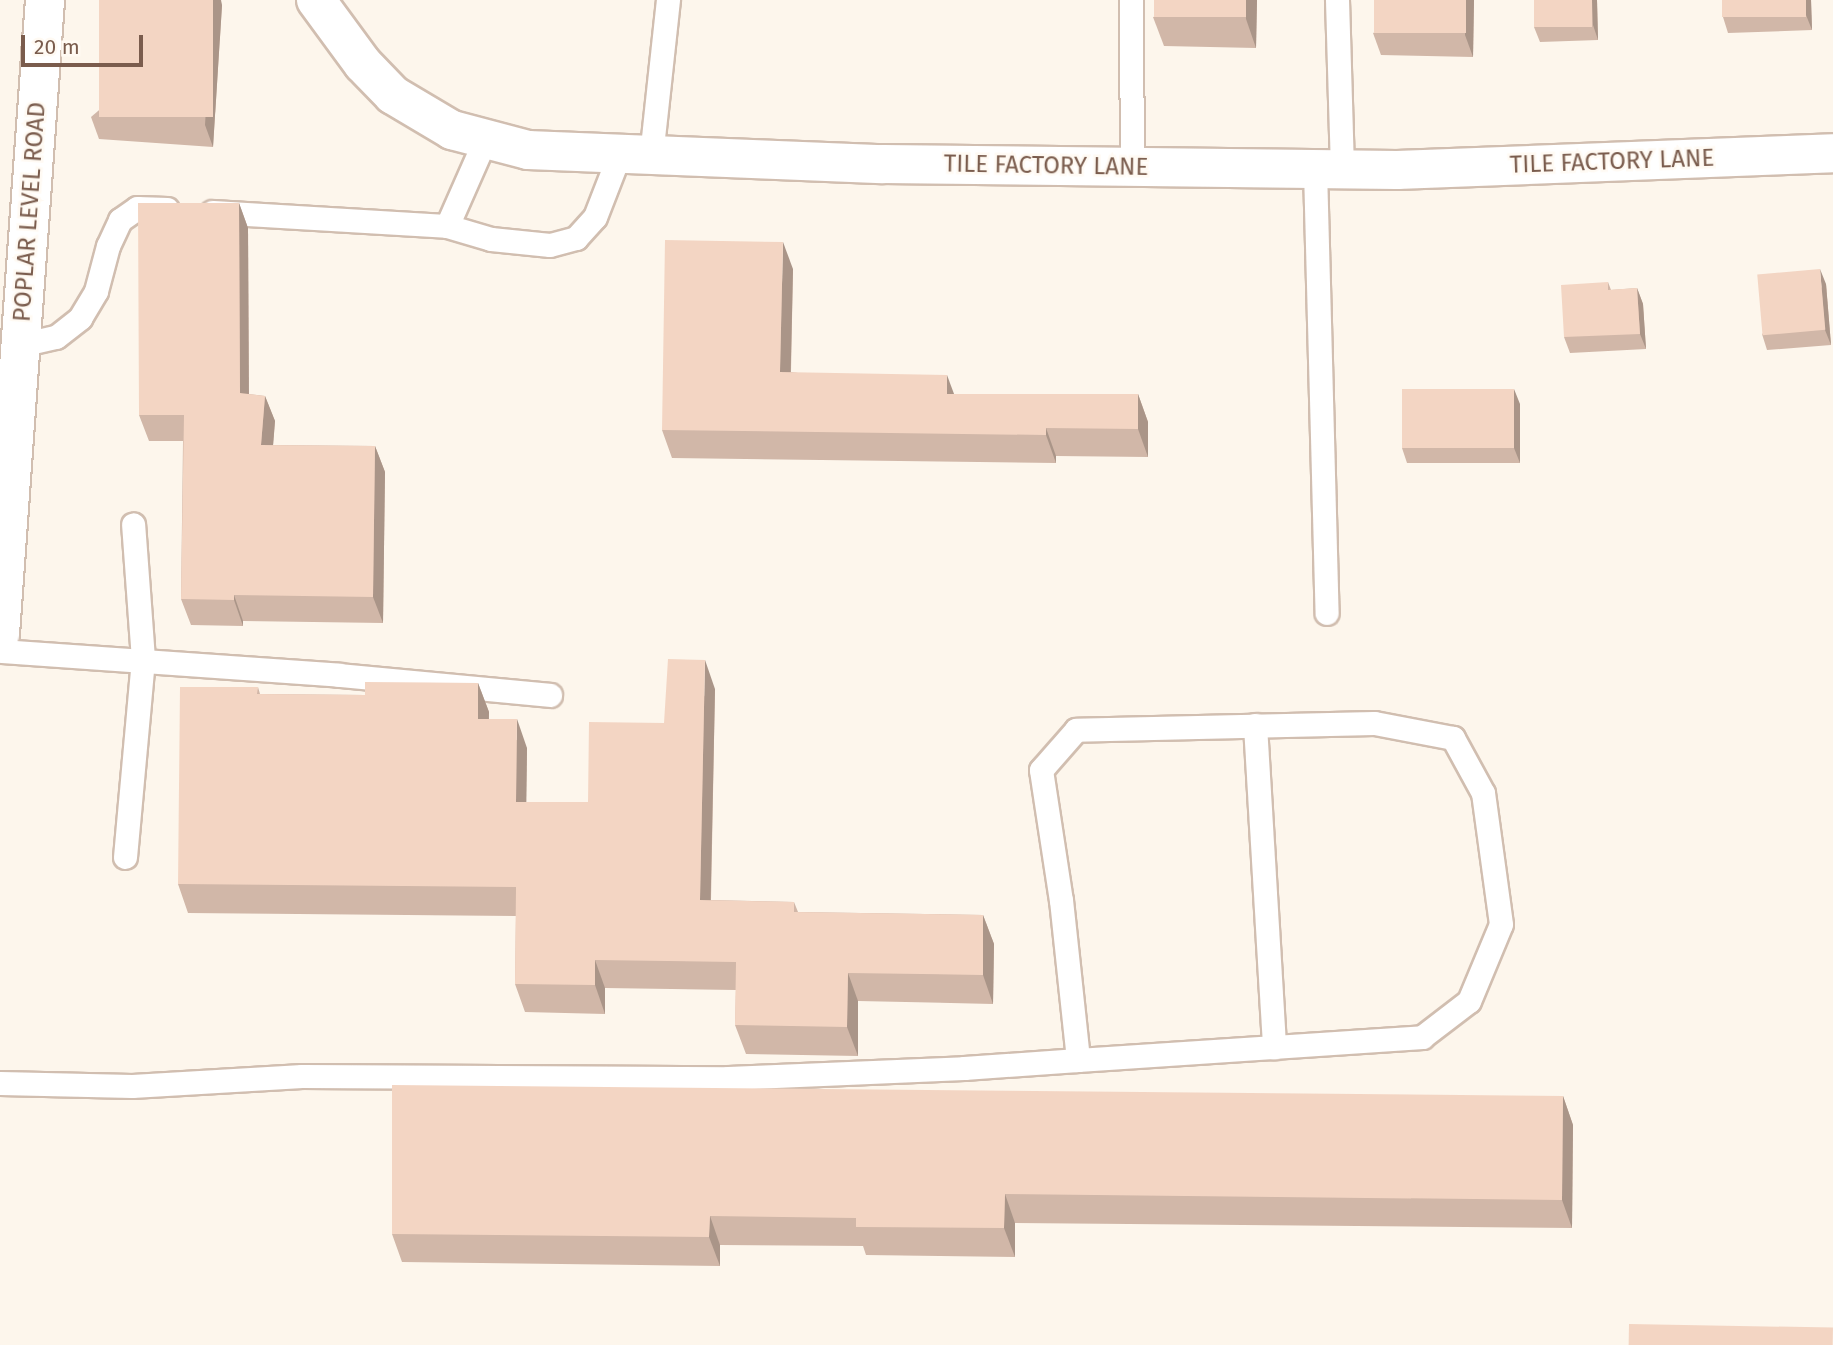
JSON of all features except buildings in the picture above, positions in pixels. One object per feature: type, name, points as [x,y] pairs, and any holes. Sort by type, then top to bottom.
[{"type":"street","name":"POPLAR LEVEL ROAD","points":[[0,634],[45,0]]},
{"type":"street","name":"TILE FACTORY LANE","points":[[316,0],[363,64],[393,95],[452,130],[528,150],[635,156],[1397,170],[1833,153]]},
{"type":"lane","points":[[20,345],[56,337],[80,318],[96,291],[108,246],[120,220],[137,208],[447,226],[491,239],[550,245],[576,238],[594,217],[635,156],[668,0]]},
{"type":"lane","points":[[1131,0],[1132,167]]},
{"type":"lane","points":[[1327,613],[1329,169],[1337,0]]},
{"type":"lane","points":[[447,226],[485,140]]},
{"type":"lane","points":[[125,857],[143,659],[133,524]]},
{"type":"lane","points":[[0,650],[143,659],[550,695]]},
{"type":"lane","points":[[0,1083],[132,1086],[302,1076],[728,1078],[1078,1060],[1422,1037],[1469,1001],[1501,924],[1483,793],[1453,738],[1374,723],[1076,730],[1041,770],[1061,900],[1078,1060]]},
{"type":"lane","points":[[1255,725],[1274,1047]]}]
